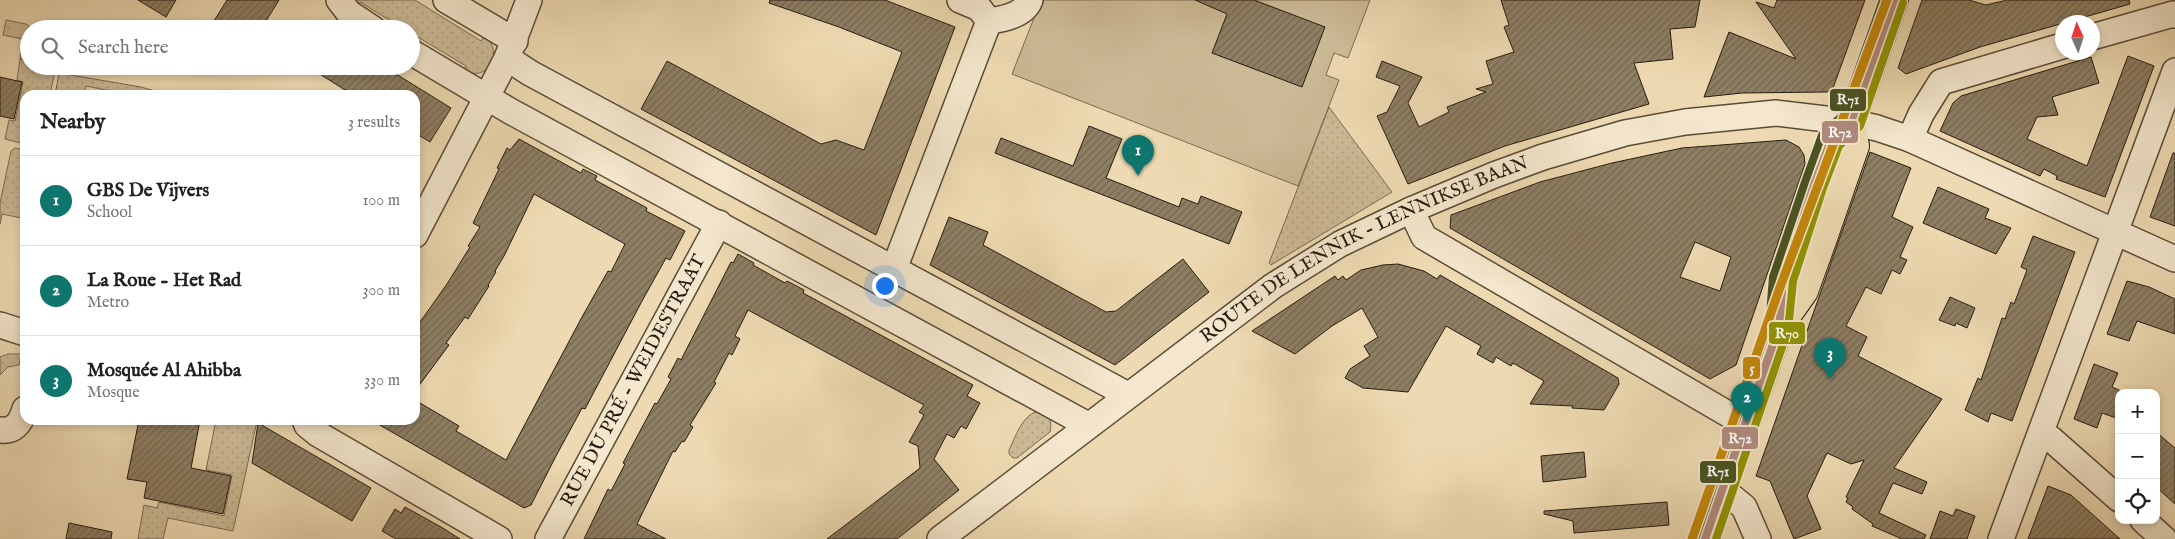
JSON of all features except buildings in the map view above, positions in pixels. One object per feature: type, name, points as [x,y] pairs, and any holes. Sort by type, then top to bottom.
[{"type":"main road","points":[[1705,539],[1779,327],[1804,291],[1822,242],[1854,146],[1851,122],[1894,0]]},
{"type":"street","points":[[339,0],[349,13],[359,20]]},
{"type":"street","points":[[446,0],[511,50],[530,73],[1128,395]]},
{"type":"street","points":[[420,225],[511,50],[528,0]]},
{"type":"street","points":[[960,0],[979,8],[989,21]]},
{"type":"street","points":[[989,21],[1006,18],[1027,7],[1030,0]]},
{"type":"street","points":[[2100,35],[2175,15]]},
{"type":"street","points":[[894,269],[989,21]]},
{"type":"street","points":[[1910,140],[1921,114],[1941,82],[2055,48]]},
{"type":"street","points":[[420,57],[518,116],[719,223],[1088,425]]},
{"type":"street","points":[[2001,539],[2175,72]]},
{"type":"street","name":"ROUTE DE LENNIK - LENNIKSE BAAN","points":[[940,539],[1273,286],[1340,244],[1410,210],[1494,175],[1543,157],[1625,133],[1685,122],[1776,113],[1851,122],[1877,128],[1910,140],[2175,259]]},
{"type":"street","points":[[1410,210],[1424,237],[1728,414],[1746,421]]},
{"type":"street","name":"RUE DU PRÉ - WEIDESTRAAT","points":[[548,539],[719,223]]},
{"type":"street","points":[[0,325],[20,331]]},
{"type":"street","points":[[0,430],[5,431],[15,428],[20,418]]},
{"type":"street","points":[[309,425],[318,434],[500,539]]},
{"type":"street","points":[[2041,434],[2051,439],[2115,495]]},
{"type":"street","points":[[1722,490],[1744,507],[1758,539]]},
{"type":"street","points":[[2147,524],[2164,539]]},
{"type":"green space","points":[[350,0],[415,0],[481,41],[485,36],[494,50],[494,58],[487,69],[480,73],[463,72],[466,66],[420,38],[420,20],[389,20],[360,2],[356,6]]},
{"type":"green space","points":[[1041,0],[1370,0],[1348,58],[1334,53],[1326,75],[1339,80],[1298,186],[1012,74]]},
{"type":"green space","points":[[6,20],[20,23],[20,39],[3,35]]},
{"type":"green space","points":[[20,59],[20,75],[54,75],[51,90],[21,90],[23,82],[17,80]]},
{"type":"green space","points":[[59,75],[71,75],[152,90],[106,90],[86,86],[85,90],[56,90]]},
{"type":"green space","points":[[20,97],[20,143],[5,139],[9,120],[15,121]]},
{"type":"green space","points":[[1329,107],[1392,192],[1271,265],[1269,263]]},
{"type":"green space","points":[[15,148],[20,149],[20,218],[2,214],[0,224],[0,203],[11,151]]},
{"type":"green space","points":[[8,354],[20,354],[19,365],[8,367],[0,375],[0,357]]},
{"type":"green space","points":[[1036,412],[1040,412],[1049,418],[1051,424],[1050,432],[1017,458],[1013,458],[1009,454],[1009,450],[1016,434],[1027,418]]},
{"type":"green space","points":[[215,425],[256,425],[233,531],[168,518],[163,539],[138,539],[144,505],[157,508],[159,502],[224,516],[232,475],[206,470]]},
{"type":"transit line","name":"R71","points":[[1696,536],[1769,325],[1773,277],[1805,182],[1822,135],[1842,116],[1883,0]]},
{"type":"transit line","name":"5","points":[[1692,539],[1779,290],[1887,0]]},
{"type":"transit line","name":"R72","points":[[1705,539],[1779,327],[1783,279],[1814,185],[1831,140],[1851,122],[1894,0]]},
{"type":"transit line","name":"R70","points":[[1716,539],[1788,330],[1793,281],[1823,188],[1839,146],[1860,126],[1903,3]]},
{"type":"place","name":"GBS De Vijvers","points":[[1138,176]]},
{"type":"place","name":"Mosquée Al Ahibba","points":[[1830,379]]},
{"type":"place","name":"La Roue - Het Rad","points":[[1747,423]]}]
